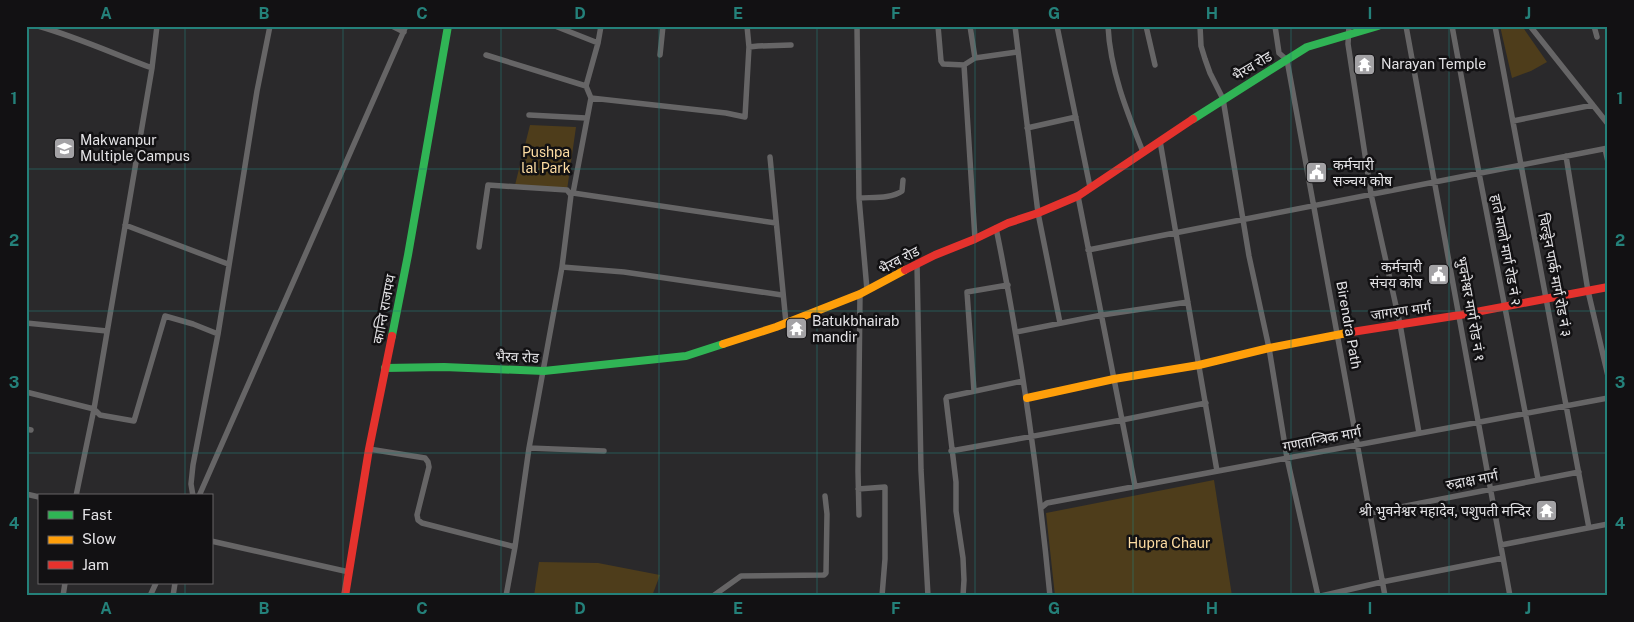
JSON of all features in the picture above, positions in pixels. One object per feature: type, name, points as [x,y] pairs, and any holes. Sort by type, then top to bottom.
[{"type":"main road","name":"कान्ति राजपथ","points":[[345,596],[369,449],[408,256],[448,26]]},
{"type":"main road","name":"भैरव रोड","points":[[385,368],[444,367],[544,371],[610,365],[686,356],[786,323],[863,292],[917,264],[996,228],[1078,196],[1223,99],[1308,47],[1350,30],[1378,26]]},
{"type":"main road","name":"जागरण मार्ग","points":[[1027,398],[1114,379],[1199,365],[1337,334],[1460,315],[1608,287]]},
{"type":"street","points":[[38,26],[65,34],[152,68]]},
{"type":"street","points":[[76,494],[94,409],[152,68],[157,26]]},
{"type":"street","points":[[193,494],[191,484],[193,464],[218,334],[228,264],[270,26]]},
{"type":"street","points":[[200,494],[405,29],[392,26]]},
{"type":"street","points":[[555,26],[598,43]]},
{"type":"street","points":[[506,596],[529,448],[562,267],[572,194],[591,98],[586,86],[601,26]]},
{"type":"street","points":[[660,55],[664,26]]},
{"type":"street","points":[[591,98],[726,113],[745,117],[749,47],[747,26]]},
{"type":"street","points":[[857,26],[859,198],[863,292],[859,515]]},
{"type":"street","points":[[938,26],[943,64],[964,65],[975,58],[1017,52]]},
{"type":"street","points":[[970,26],[975,58]]},
{"type":"street","points":[[1015,26],[1038,213],[1060,323]]},
{"type":"street","points":[[1057,26],[1090,187]]},
{"type":"street","points":[[1108,26],[1113,60],[1123,104],[1143,152]]},
{"type":"street","points":[[1146,26],[1155,64]]},
{"type":"street","points":[[1200,26],[1201,46],[1205,59],[1223,99],[1249,256],[1269,348],[1288,458],[1319,596],[1504,558]]},
{"type":"street","name":"Birendra Path","points":[[1275,26],[1279,53],[1287,60],[1385,596]]},
{"type":"street","name":"भुवनेश्वर मार्ग रोड नं १","points":[[1406,26],[1436,182],[1510,596]]},
{"type":"street","name":"हाते मालो मार्ग रोड नं २","points":[[1452,26],[1478,173],[1538,479]]},
{"type":"street","name":"चिल्ड्रेन पार्क मार्ग रोड नं ३","points":[[1495,26],[1589,528]]},
{"type":"street","points":[[1530,26],[1608,124]]},
{"type":"street","points":[[1594,26],[1597,37]]},
{"type":"street","points":[[1350,30],[1348,44],[1371,194],[1400,324],[1419,433]]},
{"type":"street","points":[[749,47],[791,45]]},
{"type":"street","points":[[486,55],[586,86]]},
{"type":"street","points":[[964,65],[975,239]]},
{"type":"street","points":[[1513,121],[1592,105]]},
{"type":"street","points":[[529,115],[586,118]]},
{"type":"street","points":[[1027,128],[1076,117]]},
{"type":"street","points":[[1160,141],[1217,471]]},
{"type":"street","points":[[1088,250],[1606,148],[1608,162]]},
{"type":"street","points":[[1566,156],[1588,291],[1608,376]]},
{"type":"street","points":[[770,157],[786,323]]},
{"type":"street","points":[[859,198],[899,194],[902,191],[903,180]]},
{"type":"street","points":[[479,247],[488,185],[567,190],[572,194],[776,224]]},
{"type":"street","points":[[1078,196],[1135,486]]},
{"type":"street","points":[[125,226],[228,264]]},
{"type":"street","points":[[996,228],[1008,285],[1027,398],[1042,506],[1050,596]]},
{"type":"street","points":[[917,264],[922,470],[928,596]]},
{"type":"street","points":[[562,267],[624,272],[782,295]]},
{"type":"street","points":[[974,391],[967,292],[1008,285]]},
{"type":"street","points":[[1016,332],[1102,315],[1188,302]]},
{"type":"street","points":[[26,392],[94,409],[100,415],[134,421],[165,316],[194,324],[218,334]]},
{"type":"street","points":[[26,323],[107,331]]},
{"type":"street","points":[[963,596],[963,558],[956,511],[956,482],[946,399],[947,397],[974,391],[1023,382]]},
{"type":"street","name":"गणतान्त्रिक मार्ग","points":[[1042,506],[1047,503],[1135,486],[1608,398]]},
{"type":"street","points":[[951,451],[1206,403]]},
{"type":"street","points":[[529,448],[604,451]]},
{"type":"street","points":[[369,449],[425,458],[428,462],[417,515],[418,520],[422,523],[515,547]]},
{"type":"street","name":"रुद्राक्ष मार्ग","points":[[1370,513],[1579,472]]},
{"type":"street","points":[[858,489],[885,487],[885,559],[882,596]]},
{"type":"street","points":[[713,596],[741,576],[824,575],[826,573],[827,514],[825,496]]},
{"type":"street","points":[[1501,545],[1608,524]]},
{"type":"street","points":[[212,541],[349,572]]},
{"type":"street","points":[[150,596],[156,584]]},
{"type":"green space","points":[[1500,26],[1522,26],[1547,62],[1531,71],[1512,78]]},
{"type":"green space","name":"Pushpa lal Park","points":[[530,125],[576,127],[567,190],[515,185]]},
{"type":"green space","name":"Hupra Chaur","points":[[1214,480],[1232,596],[1055,596],[1046,513]]},
{"type":"green space","points":[[539,562],[598,563],[660,575],[652,596],[534,596]]},
{"type":"traffic: fast","points":[[392,336],[448,26]]},
{"type":"traffic: fast","points":[[1193,119],[1307,47],[1378,26]]},
{"type":"traffic: fast","points":[[385,368],[444,367],[544,371],[686,356],[723,344]]},
{"type":"traffic: slow","points":[[723,344],[776,327],[860,294],[905,270]]},
{"type":"traffic: slow","points":[[1027,398],[1114,379],[1199,365],[1269,348],[1352,332]]},
{"type":"traffic: jam","points":[[905,270],[1008,223],[1078,196],[1193,119]]},
{"type":"traffic: jam","points":[[1352,332],[1460,315],[1608,287]]},
{"type":"traffic: jam","points":[[345,596],[369,449],[392,336]]},
{"type":"place","name":"Narayan Temple","points":[[1365,64]]},
{"type":"place","name":"Makwanpur Multiple Campus","points":[[64,148]]},
{"type":"place","name":"कर्मचारी सञ्चय कोष","points":[[1317,173]]},
{"type":"place","name":"कर्मचारी संचय कोष","points":[[1438,275]]},
{"type":"place","name":"Batukbhairab mandir","points":[[796,329]]},
{"type":"place","name":"श्री भुवनेश्वर महादेव, पशुपती मन्दिर","points":[[1547,511]]}]
